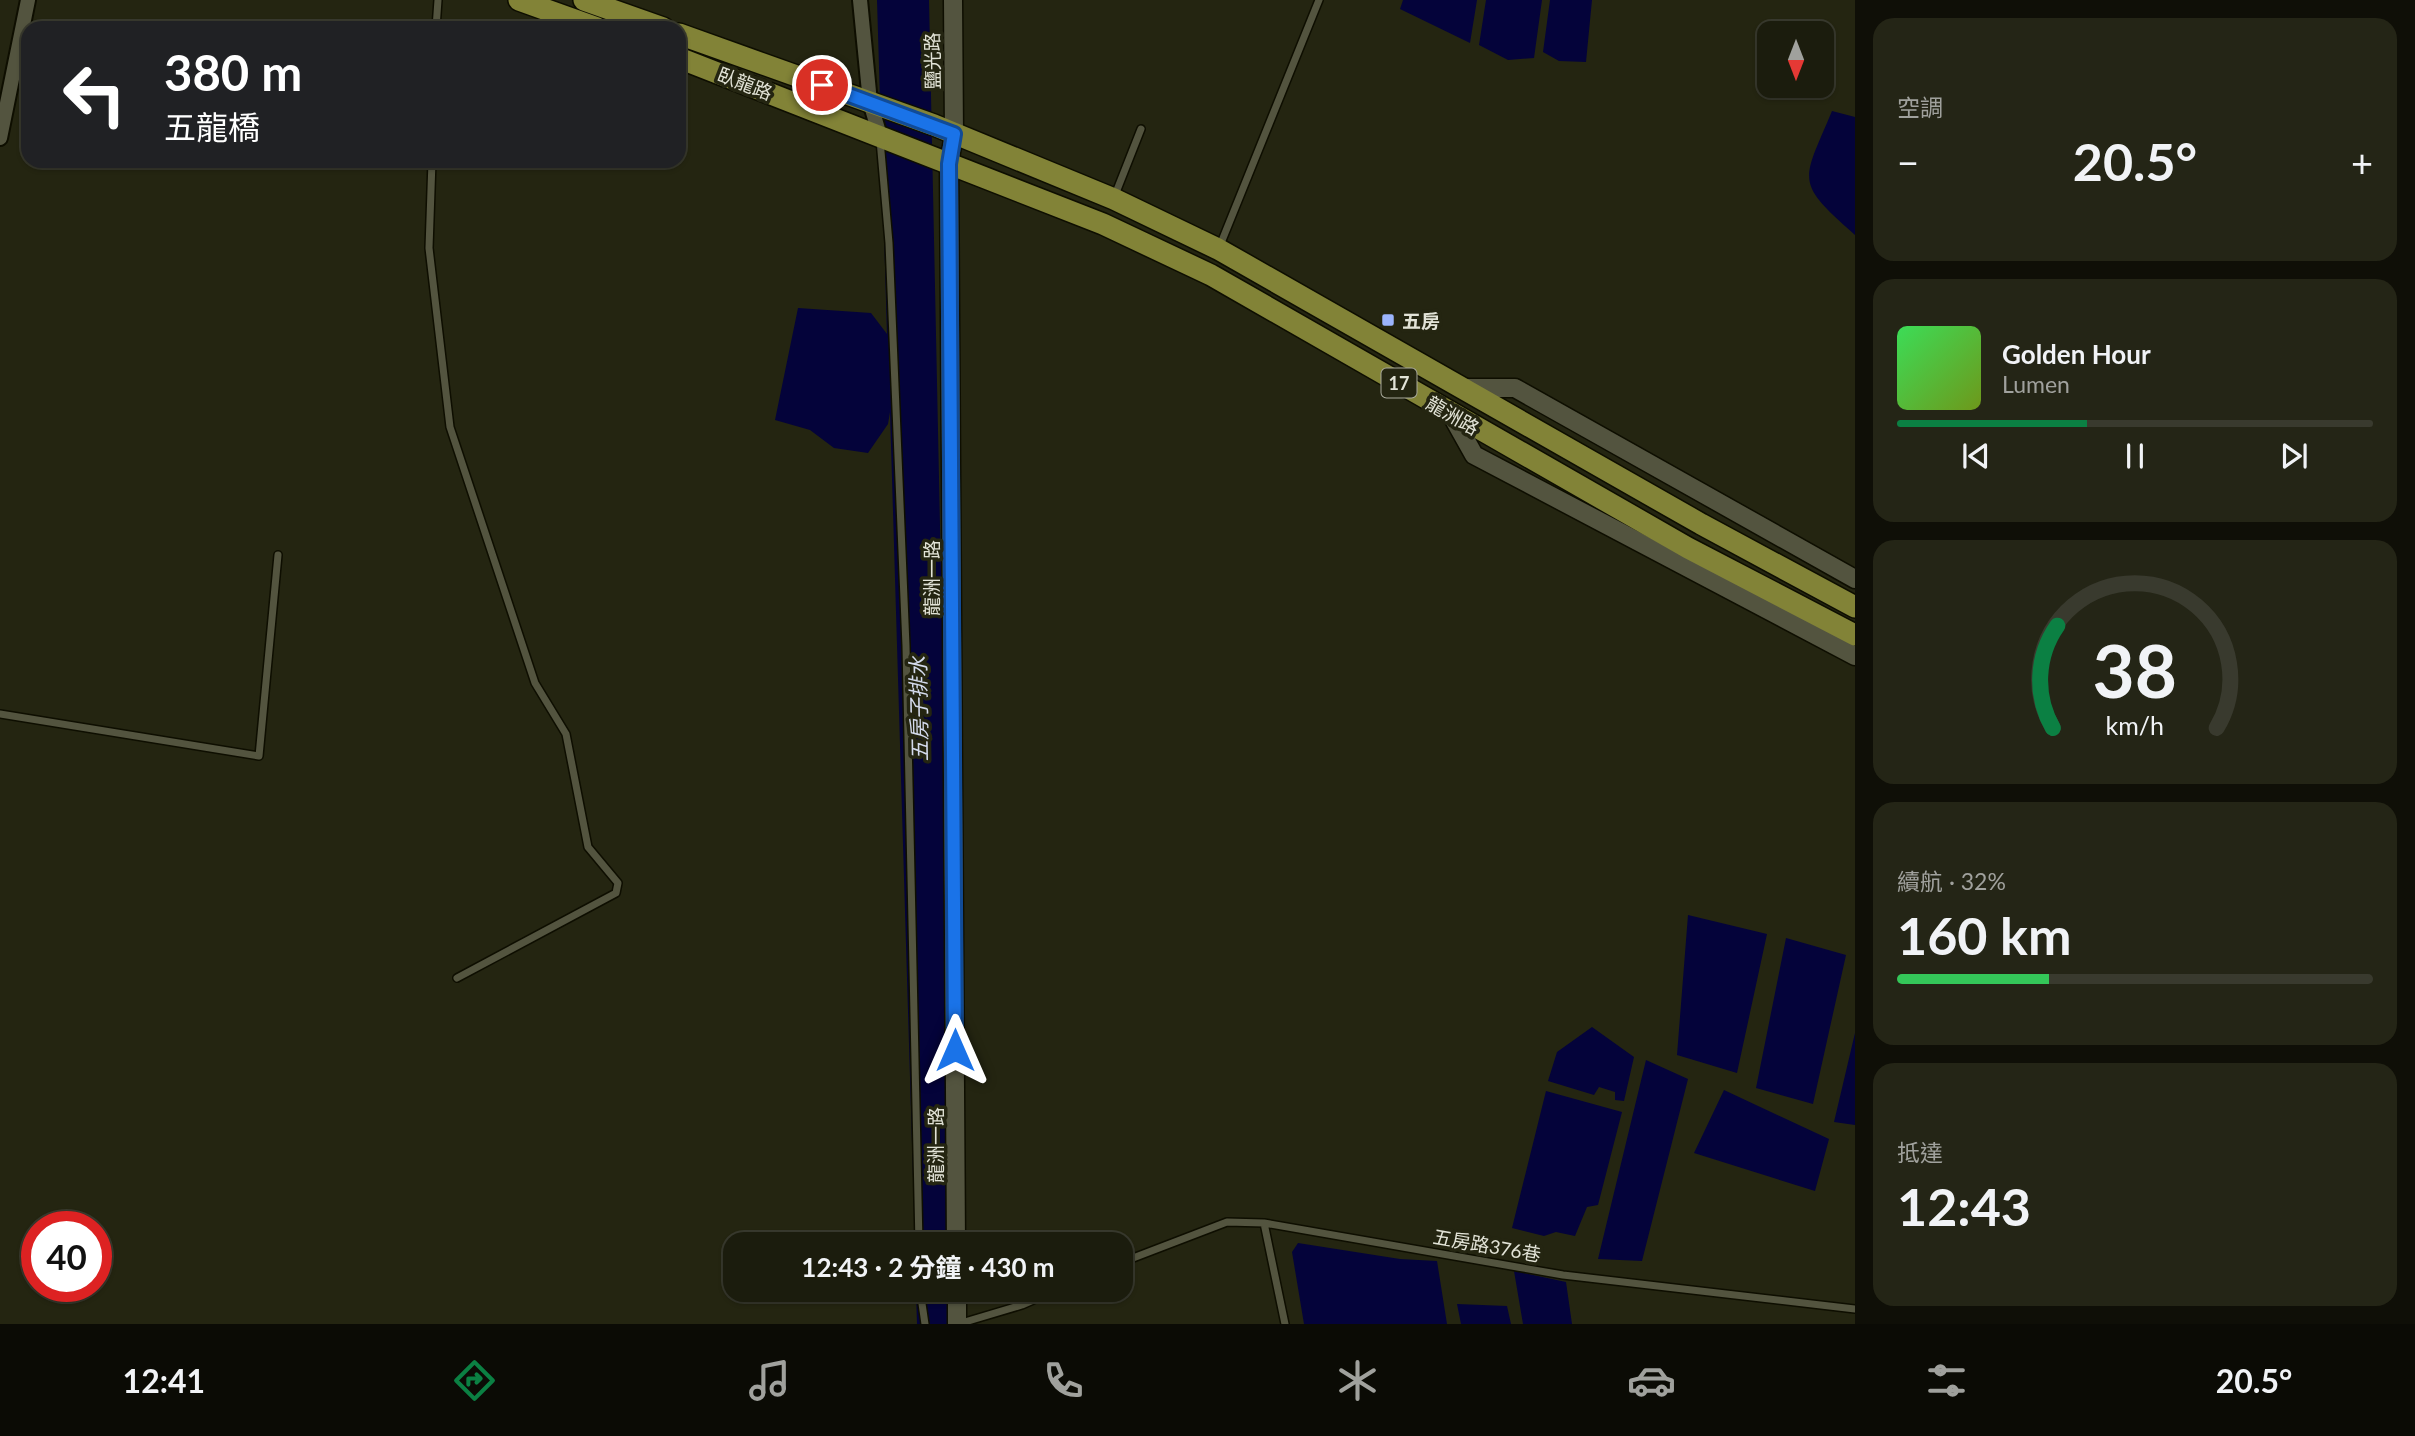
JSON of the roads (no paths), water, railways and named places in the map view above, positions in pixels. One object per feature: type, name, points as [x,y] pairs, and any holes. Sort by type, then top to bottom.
[{"type":"main road","points":[[519,0],[578,21]]},
{"type":"main road","points":[[584,0],[643,21]]},
{"type":"main road","name":"臥龍路","points":[[686,36],[875,103]]},
{"type":"main road","name":"臥龍路","points":[[686,61],[884,137]]},
{"type":"main road","name":"龍洲路","points":[[875,103],[1114,199],[1219,249],[1701,524],[1855,607]]},
{"type":"main road","name":"17","points":[[884,137],[940,160]]},
{"type":"main road","name":"龍洲路","points":[[940,160],[1103,224],[1211,275],[1688,548],[1855,635]]},
{"type":"street","points":[[24,21],[28,0]]},
{"type":"street","points":[[860,0],[875,103],[884,137]]},
{"type":"street","name":"鹽光路","points":[[940,160],[954,134],[953,0]]},
{"type":"street","points":[[0,138],[21,34]]},
{"type":"street","name":"龍洲一路","points":[[940,160],[956,1232]]},
{"type":"street","points":[[1466,388],[1515,388],[1855,579]]},
{"type":"street","points":[[1451,414],[1474,455],[1855,656]]},
{"type":"street","points":[[956,1324],[957,1302]]},
{"type":"lane","points":[[436,21],[438,0]]},
{"type":"lane","points":[[1219,249],[1319,0]]},
{"type":"lane","points":[[1114,199],[1141,129]]},
{"type":"lane","points":[[884,137],[906,646],[919,1232]]},
{"type":"lane","points":[[432,168],[429,248],[450,427],[535,682],[566,734],[588,847],[618,883],[616,892],[457,978]]},
{"type":"lane","points":[[0,714],[259,756],[278,555]]},
{"type":"lane","name":"五房路376巷","points":[[1133,1258],[1227,1223],[1264,1223],[1563,1275],[1855,1309]]},
{"type":"lane","points":[[1264,1223],[1285,1324]]},
{"type":"lane","points":[[922,1302],[925,1324]]},
{"type":"lane","points":[[956,1324],[1028,1302]]},
{"type":"water","name":"五房子排水","points":[[877,0],[929,0],[955,1232],[915,1232],[890,412],[888,424],[868,453],[834,448],[810,430],[775,420],[798,308],[871,313],[887,334]]},
{"type":"water","points":[[1403,0],[1477,0],[1470,43],[1400,9]]},
{"type":"water","points":[[1486,0],[1542,0],[1534,58],[1508,60],[1479,45]]},
{"type":"water","points":[[1550,0],[1592,0],[1586,62],[1559,61],[1543,52]]},
{"type":"water","points":[[1832,111],[1855,117],[1855,235],[1821,203],[1809,180],[1814,153]]},
{"type":"water","points":[[1688,915],[1767,934],[1737,1073],[1677,1055]]},
{"type":"water","points":[[1786,938],[1846,955],[1813,1104],[1756,1088]]},
{"type":"water","points":[[1592,1027],[1634,1057],[1624,1101],[1615,1100],[1615,1092],[1599,1087],[1594,1095],[1548,1081],[1557,1052]]},
{"type":"water","points":[[1855,1033],[1855,1125],[1834,1122]]},
{"type":"water","points":[[1646,1060],[1688,1079],[1642,1261],[1598,1259]]},
{"type":"water","points":[[1724,1090],[1829,1139],[1815,1191],[1694,1153]]},
{"type":"water","points":[[1546,1091],[1622,1112],[1598,1205],[1587,1207],[1575,1236],[1556,1232],[1544,1236],[1512,1228]]},
{"type":"water","points":[[1298,1243],[1400,1259],[1437,1261],[1447,1324],[1304,1324],[1292,1252]]},
{"type":"water","points":[[1514,1271],[1566,1282],[1572,1324],[1523,1324]]},
{"type":"water","points":[[916,1302],[956,1302],[957,1324],[917,1324]]},
{"type":"water","points":[[1457,1304],[1507,1306],[1511,1324],[1461,1324]]},
{"type":"place","name":"五房","points":[[1388,320]]}]
